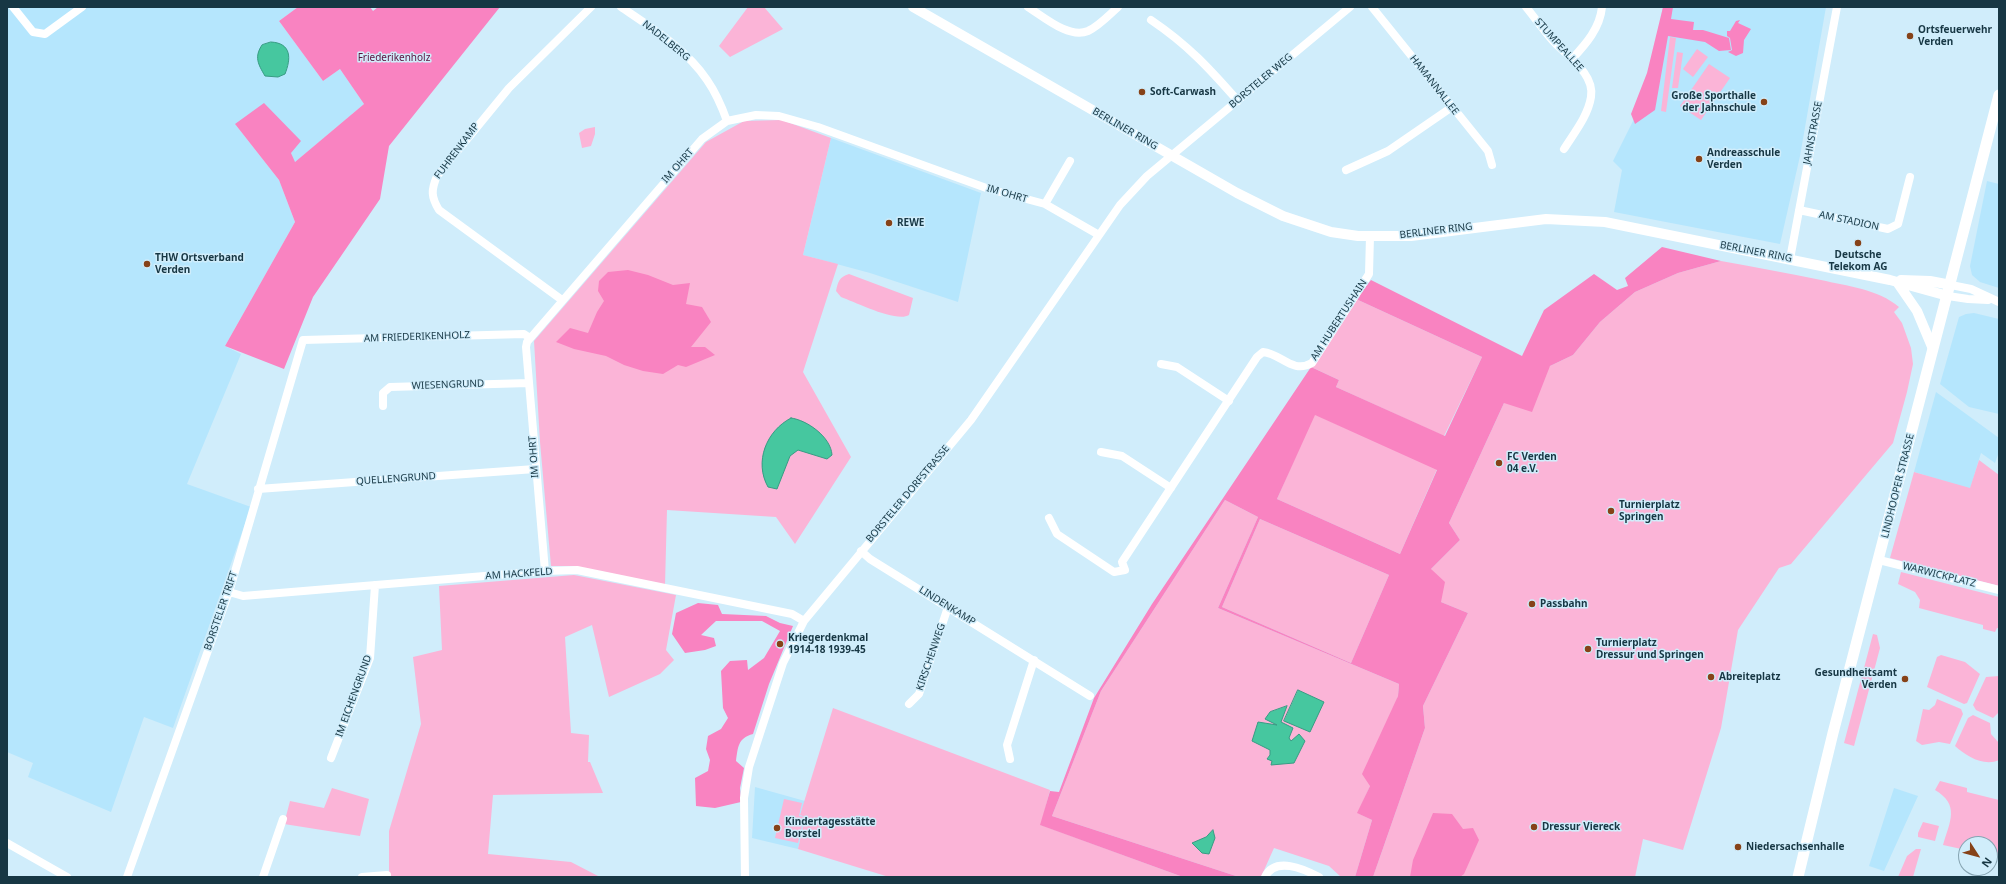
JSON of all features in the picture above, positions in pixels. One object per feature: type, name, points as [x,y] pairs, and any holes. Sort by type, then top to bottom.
[{"type":"main road","name":"LINDHOOPER STRASSE","points":[[1798,877],[1999,95]]},
{"type":"street","points":[[13,7],[33,32],[45,34],[82,7]]},
{"type":"street","name":"FUHRENKAMP","points":[[562,300],[439,210],[432,199],[432,188],[437,176],[490,109],[509,88],[591,7]]},
{"type":"street","name":"NADELBERG","points":[[622,7],[664,37],[697,67],[707,80],[728,121]]},
{"type":"street","name":"BERLINER RING","points":[[913,7],[1237,193],[1283,216],[1331,232],[1370,236],[1411,236],[1546,219],[1605,222],[1894,281],[1949,290]]},
{"type":"street","points":[[1028,7],[1066,30],[1082,33],[1096,26],[1118,7]]},
{"type":"street","name":"BORSTELER WEG","points":[[1173,156],[1350,7]]},
{"type":"street","name":"HAMANNALLEE","points":[[1372,7],[1488,151],[1492,165]]},
{"type":"street","name":"STUMPEALLEE","points":[[1526,7],[1554,41],[1572,59],[1588,80],[1592,95],[1584,117],[1564,149]]},
{"type":"street","points":[[1572,59],[1594,32],[1601,15],[1602,7]]},
{"type":"street","name":"JAHNSTRASSE","points":[[1790,259],[1837,7]]},
{"type":"street","points":[[1151,20],[1176,37],[1196,54],[1238,101]]},
{"type":"street","points":[[1346,170],[1388,151],[1452,107]]},
{"type":"street","name":"IM OHRT","points":[[545,571],[535,469],[526,347],[530,338],[562,300],[702,139],[728,121],[756,115],[779,116],[818,126],[989,189],[1045,204],[1099,235]]},
{"type":"street","name":"BORSTELER DORFSTRASSE","points":[[745,877],[744,798],[749,767],[783,663],[804,621],[975,414],[1120,205],[1133,190],[1173,156]]},
{"type":"street","points":[[1045,204],[1070,161]]},
{"type":"street","name":"AM STADION","points":[[1799,210],[1888,230],[1898,224],[1910,177]]},
{"type":"street","name":"AM HUBERTUSHAIN","points":[[1049,518],[1057,534],[1114,572],[1125,570],[1122,562],[1257,357],[1263,352],[1271,353],[1295,366],[1304,367],[1312,363],[1369,274],[1370,236]]},
{"type":"street","points":[[1894,281],[1917,311],[1933,349]]},
{"type":"street","points":[[1949,290],[1968,299],[1995,301]]},
{"type":"street","name":"AM FRIEDERIKENHOLZ","points":[[303,340],[524,334],[530,338]]},
{"type":"street","name":"BORSTELER TRIFT","points":[[127,877],[228,592],[303,340]]},
{"type":"street","points":[[1161,364],[1177,367],[1228,400]]},
{"type":"street","name":"WIESENGRUND","points":[[383,406],[383,393],[390,387],[529,383]]},
{"type":"street","points":[[1101,452],[1122,456],[1171,488]]},
{"type":"street","name":"QUELLENGRUND","points":[[258,489],[535,469]]},
{"type":"street","name":"LINDENKAMP","points":[[861,551],[870,559],[948,606],[1090,696]]},
{"type":"street","name":"WARWICKPLATZ","points":[[1879,560],[1999,590]]},
{"type":"street","name":"AM HACKFELD","points":[[228,592],[243,596],[545,571],[577,570],[792,614],[804,621]]},
{"type":"street","name":"IM EICHENGRUND","points":[[330,758],[370,658],[375,585]]},
{"type":"street","name":"KIRSCHENWEG","points":[[909,704],[919,694],[948,606]]},
{"type":"street","points":[[1010,759],[1007,745],[1034,660]]},
{"type":"street","points":[[263,877],[283,818]]},
{"type":"street","points":[[7,843],[67,877]]},
{"type":"street","points":[[1265,877],[1268,871],[1274,867],[1284,866],[1297,867],[1320,877]]},
{"type":"street","points":[[362,877],[387,875]]},
{"type":"shaded area","points":[[7,7],[298,7],[279,21],[323,81],[340,69],[364,104],[294,163],[291,153],[235,124],[279,180],[295,222],[225,346],[241,354],[187,484],[251,507],[173,728],[144,717],[111,812],[28,777],[33,763],[7,752]]},
{"type":"shaded area","points":[[748,7],[764,7],[783,29],[730,57],[719,46]]},
{"type":"shaded area","points":[[1663,7],[1826,7],[1800,156],[1780,244],[1614,212],[1622,170],[1613,161],[1637,113],[1658,45]]},
{"type":"shaded area","points":[[1670,37],[1676,38],[1666,112],[1661,111]]},
{"type":"shaded area","points":[[271,42],[283,45],[289,58],[285,74],[278,77],[265,76],[260,68],[258,60],[258,53],[262,45]]},
{"type":"shaded area","points":[[1697,49],[1708,57],[1693,77],[1683,69]]},
{"type":"shaded area","points":[[1677,52],[1683,53],[1678,88],[1672,88]]},
{"type":"shaded area","points":[[1709,64],[1730,78],[1701,120],[1680,106]]},
{"type":"shaded area","points":[[782,120],[831,138],[803,255],[838,264],[803,372],[851,457],[795,544],[776,517],[667,510],[665,585],[573,566],[551,566],[540,442],[534,341],[706,142],[744,121]]},
{"type":"shaded area","points":[[595,127],[595,134],[591,146],[582,148],[579,133],[585,129]]},
{"type":"shaded area","points":[[831,138],[981,193],[958,302],[870,273],[803,255]]},
{"type":"shaded area","points":[[1987,181],[1999,184],[1999,288],[1980,282],[1972,275],[1970,266]]},
{"type":"shaded area","points":[[1721,261],[1852,286],[1882,296],[1899,307],[1894,312],[1902,323],[1911,348],[1913,364],[1893,443],[1791,564],[1779,568],[1738,630],[1721,728],[1683,850],[1643,839],[1635,877],[1373,877],[1425,728],[1423,706],[1468,613],[1441,602],[1431,569],[1460,540],[1449,523],[1504,403],[1550,366],[1573,355],[1600,322],[1635,292],[1678,273]]},
{"type":"shaded area","points":[[849,274],[913,298],[909,315],[903,317],[886,314],[841,297],[836,291],[837,285],[841,278]]},
{"type":"shaded area","points":[[1356,299],[1482,357],[1444,436],[1336,387],[1339,380],[1311,367]]},
{"type":"shaded area","points":[[1974,313],[1999,319],[1999,414],[1969,407],[1940,384],[1959,317]]},
{"type":"shaded area","points":[[1936,392],[1999,438],[1999,452],[1995,463],[1981,453],[1970,489],[1914,472]]},
{"type":"shaded area","points":[[1314,414],[1437,469],[1400,554],[1277,499]]},
{"type":"shaded area","points":[[791,418],[804,422],[817,430],[831,448],[832,455],[827,459],[798,450],[790,456],[777,489],[768,487],[762,468],[765,448],[775,431]]},
{"type":"shaded area","points":[[1979,460],[1999,475],[1999,586],[1890,558],[1914,472],[1970,488]]},
{"type":"shaded area","points":[[1225,500],[1258,517],[1218,608],[1399,684],[1398,696],[1370,786],[1358,813],[1372,820],[1355,877],[1341,877],[1329,866],[1274,848],[1261,877],[1239,877],[1052,816],[1101,691]]},
{"type":"shaded area","points":[[1260,519],[1389,575],[1351,663],[1222,607]]},
{"type":"shaded area","points":[[1901,572],[1999,597],[1999,628],[1997,628],[1995,632],[1983,629],[1983,625],[1919,608],[1920,600],[1915,592],[1898,584]]},
{"type":"shaded area","points":[[574,575],[676,595],[666,650],[674,660],[660,674],[609,697],[592,625],[565,637],[571,733],[589,735],[588,762],[590,762],[603,793],[493,795],[488,854],[571,862],[600,877],[389,877],[389,831],[421,724],[413,657],[442,650],[439,586]]},
{"type":"shaded area","points":[[1873,634],[1877,635],[1880,648],[1854,746],[1844,743]]},
{"type":"shaded area","points":[[1941,655],[1965,662],[1980,674],[1967,703],[1964,704],[1927,687],[1937,657]]},
{"type":"shaded area","points":[[1999,676],[1999,712],[1993,718],[1976,710],[1973,705],[1986,677]]},
{"type":"shaded area","points":[[1298,690],[1324,702],[1310,732],[1284,721]]},
{"type":"shaded area","points":[[1937,699],[1961,709],[1963,714],[1950,744],[1939,742],[1922,745],[1916,741],[1923,709],[1929,710],[1935,705]]},
{"type":"shaded area","points":[[1287,706],[1281,722],[1293,728],[1289,738],[1291,741],[1299,734],[1305,741],[1294,763],[1271,765],[1272,761],[1267,759],[1270,755],[1270,750],[1252,741],[1258,722],[1277,725],[1265,719],[1270,712]]},
{"type":"shaded area","points":[[833,708],[1050,790],[1041,825],[1183,877],[889,877],[798,849],[805,817],[800,815]]},
{"type":"shaded area","points":[[1973,715],[1990,723],[1991,734],[1999,743],[1999,760],[1993,762],[1981,761],[1970,757],[1955,746],[1968,718]]},
{"type":"shaded area","points":[[1940,781],[1967,788],[1967,792],[1999,800],[1999,859],[1998,836],[1958,836],[1958,848],[1943,845],[1951,814],[1948,802],[1935,790]]},
{"type":"shaded area","name":"Kindertagesstätte Borstel","points":[[755,787],[805,801],[800,815],[805,817],[798,849],[752,838]]},
{"type":"shaded area","points":[[332,788],[369,799],[360,836],[284,824],[290,801],[324,808]]},
{"type":"shaded area","points":[[1894,788],[1918,796],[1884,871],[1869,866]]},
{"type":"shaded area","points":[[784,799],[802,803],[799,816],[804,817],[798,843],[775,838]]},
{"type":"shaded area","points":[[1923,822],[1939,826],[1935,841],[1918,837],[1918,833]]},
{"type":"shaded area","points":[[1213,830],[1215,838],[1209,854],[1202,853],[1192,843],[1206,837]]},
{"type":"shaded area","points":[[1916,849],[1921,849],[1913,877],[1898,877],[1907,856]]},
{"type":"green space","name":"Friederikenholz","points":[[298,7],[370,7],[373,11],[378,7],[500,7],[389,146],[380,199],[313,297],[284,369],[225,346],[295,222],[279,180],[235,124],[264,103],[301,141],[291,153],[295,162],[364,104],[340,69],[323,81],[279,21]]},
{"type":"green space","points":[[1663,7],[1673,7],[1671,19],[1694,22],[1693,30],[1703,30],[1729,38],[1731,50],[1719,51],[1705,42],[1668,36],[1655,110],[1635,124],[1631,114],[1647,73]]},
{"type":"green space","points":[[1740,20],[1738,23],[1751,29],[1744,40],[1743,53],[1736,56],[1728,52],[1732,50],[1730,38],[1727,36],[1727,31],[1730,31],[1736,21]]},
{"type":"green space","points":[[1662,247],[1721,261],[1678,273],[1635,292],[1600,322],[1573,355],[1550,366],[1532,412],[1504,403],[1449,523],[1460,540],[1431,569],[1445,582],[1441,602],[1468,613],[1423,706],[1425,728],[1373,877],[1355,877],[1372,820],[1357,813],[1370,786],[1362,774],[1398,696],[1399,684],[1218,608],[1258,517],[1225,500],[1101,691],[1052,816],[1239,877],[1183,877],[1040,825],[1050,791],[1059,792],[1094,698],[1152,604],[1311,367],[1339,380],[1336,387],[1445,436],[1482,357],[1356,299],[1371,280],[1522,356],[1544,310],[1594,274],[1617,290],[1628,286],[1625,278]],"holes":[[[1315,415],[1437,470],[1400,554],[1277,499]],[[1260,519],[1389,575],[1351,663],[1222,607]]]},
{"type":"green space","points":[[628,270],[648,275],[673,285],[690,283],[686,304],[702,307],[711,322],[691,347],[705,347],[715,355],[686,367],[678,365],[663,374],[643,371],[624,365],[606,356],[574,349],[556,342],[570,328],[588,333],[597,312],[604,301],[598,291],[599,281],[608,272]]},
{"type":"green space","points":[[698,603],[718,605],[722,614],[766,616],[780,623],[793,626],[769,684],[753,734],[744,738],[738,747],[736,761],[744,768],[740,788],[741,802],[715,808],[696,806],[695,778],[708,771],[710,760],[706,749],[708,736],[721,729],[728,718],[723,708],[721,671],[730,661],[747,660],[748,670],[764,658],[780,631],[762,621],[716,621],[701,635],[714,638],[716,646],[705,650],[685,653],[672,634],[676,613]]},
{"type":"green space","points":[[1433,813],[1452,814],[1463,829],[1473,828],[1479,840],[1464,874],[1460,877],[1410,877],[1413,860]]},
{"type":"place","name":"Ortsfeuerwehr Verden","points":[[1910,36]]},
{"type":"place","name":"Soft-Carwash","points":[[1142,92]]},
{"type":"place","name":"Große Sporthalle der Jahnschule","points":[[1764,102]]},
{"type":"place","name":"Andreasschule Verden","points":[[1699,159]]},
{"type":"place","name":"REWE","points":[[889,223]]},
{"type":"place","name":"Deutsche Telekom AG","points":[[1858,243]]},
{"type":"place","name":"THW Ortsverband Verden","points":[[147,264]]},
{"type":"place","name":"FC Verden 04 e.V.","points":[[1499,463]]},
{"type":"place","name":"Turnierplatz Springen","points":[[1611,511]]},
{"type":"place","name":"Passbahn","points":[[1532,604]]},
{"type":"place","name":"Kriegerdenkmal 1914-18 1939-45","points":[[780,644]]},
{"type":"place","name":"Turnierplatz Dressur und Springen","points":[[1588,649]]},
{"type":"place","name":"Abreiteplatz","points":[[1711,677]]},
{"type":"place","name":"Gesundheitsamt Verden","points":[[1905,679]]},
{"type":"place","name":"Dressur Viereck","points":[[1534,827]]},
{"type":"place","name":"Kindertagesstätte Borstel","points":[[777,828]]},
{"type":"place","name":"Niedersachsenhalle","points":[[1738,847]]}]
